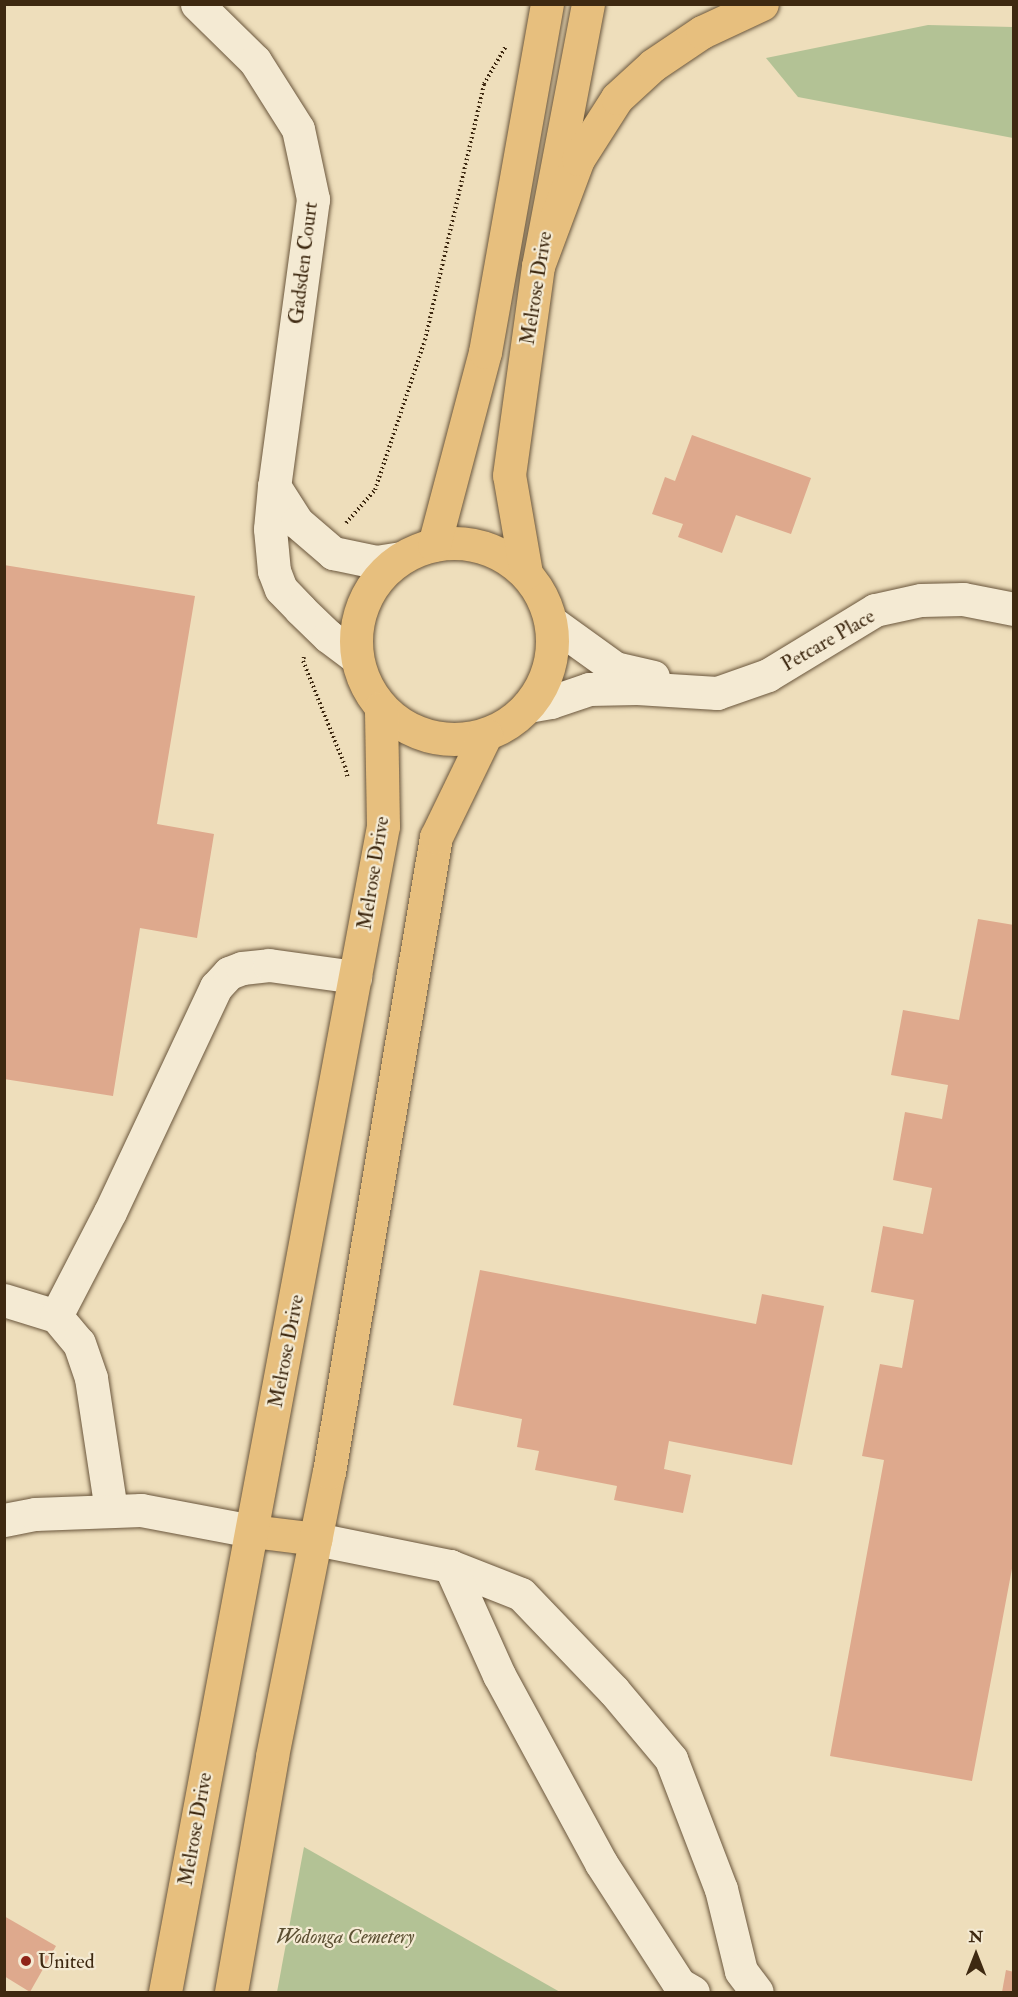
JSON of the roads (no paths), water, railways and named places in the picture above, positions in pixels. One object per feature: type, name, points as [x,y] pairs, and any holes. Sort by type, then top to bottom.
[{"type":"main road","name":"Melrose Drive","points":[[434,545],[485,352],[547,4]]},
{"type":"main road","name":"Melrose Drive","points":[[526,573],[509,476],[538,266],[588,4]]},
{"type":"main road","points":[[538,266],[578,159],[617,98],[653,65],[702,32],[762,4]]},
{"type":"main road","points":[[467,544],[499,554],[526,573],[542,596],[551,622],[553,645],[549,667],[541,688],[528,706],[509,723],[486,734],[458,740],[430,737],[403,726],[381,708],[365,684],[356,657],[356,628],[364,601],[379,577],[400,558],[434,545],[467,544]]},
{"type":"main road","name":"Melrose Drive","points":[[165,1992],[383,826],[381,708]]},
{"type":"main road","points":[[231,1992],[272,1756],[316,1539],[436,837],[486,734]]},
{"type":"main road","points":[[252,1531],[316,1539]]},
{"type":"street","name":"Gadsden Court","points":[[197,4],[255,61],[298,129],[313,199],[274,486],[270,529],[274,571],[281,589],[328,636],[356,657]]},
{"type":"street","points":[[274,486],[297,522],[333,553],[376,562],[400,558]]},
{"type":"street","name":"Petcare Place","points":[[528,706],[551,702],[589,689],[637,688],[717,693],[768,675],[875,610],[921,600],[963,599],[1014,609]]},
{"type":"street","points":[[551,622],[615,668],[717,693]]},
{"type":"street","points":[[56,1316],[110,1212],[216,987],[229,973],[242,968],[269,965],[356,977]]},
{"type":"street","points":[[4,1300],[56,1316],[79,1343],[92,1378],[111,1511]]},
{"type":"street","points":[[4,1520],[35,1514],[141,1510],[252,1531]]},
{"type":"street","points":[[316,1539],[450,1566],[521,1594],[614,1691],[671,1759],[721,1889],[741,1971],[757,1992]]},
{"type":"street","points":[[450,1566],[499,1675],[601,1863],[679,1983],[693,1992]]},
{"type":"place","name":"United","points":[[26,1961]]},
{"type":"park label","name":"Wodonga Cemetery","points":[[345,1936]]}]
